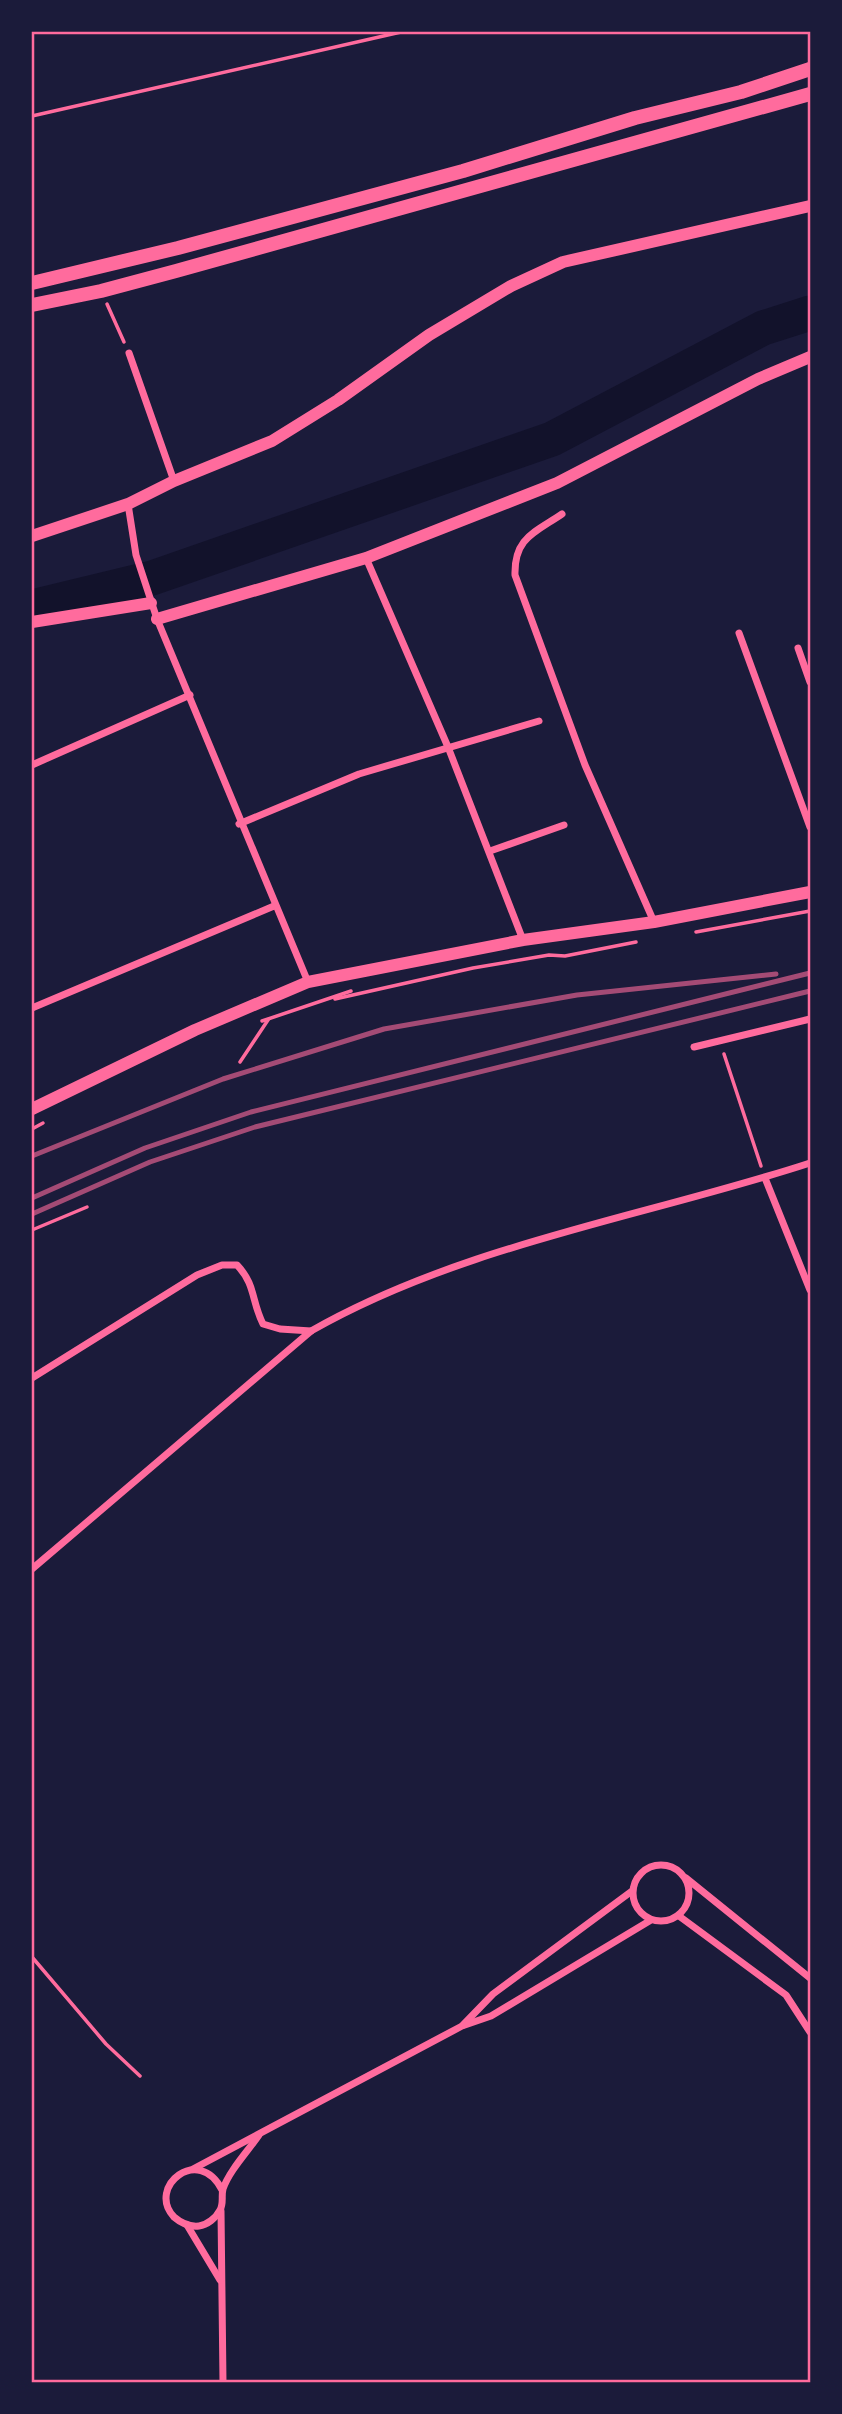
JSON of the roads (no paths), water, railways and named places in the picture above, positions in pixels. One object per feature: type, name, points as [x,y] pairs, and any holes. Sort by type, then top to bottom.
[{"type":"main road","points":[[32,283],[325,209],[635,118],[741,92],[810,69]]},
{"type":"main road","points":[[32,305],[101,291],[810,94]]},
{"type":"street","points":[[32,536],[128,504],[174,481],[272,441],[338,400],[429,335],[511,286],[563,262],[810,206]]},
{"type":"street","points":[[129,353],[174,481]]},
{"type":"street","points":[[156,619],[366,558],[557,483],[758,379],[810,358]]},
{"type":"street","points":[[128,504],[136,555],[156,619],[190,695],[239,824],[308,982]]},
{"type":"street","points":[[562,514],[522,541],[514,555],[515,575],[585,765],[654,922]]},
{"type":"street","points":[[366,558],[448,747],[523,940]]},
{"type":"street","points":[[32,622],[151,603]]},
{"type":"street","points":[[739,633],[810,827]]},
{"type":"street","points":[[798,648],[810,682]]},
{"type":"street","points":[[32,765],[190,695]]},
{"type":"street","points":[[239,824],[359,774],[540,721]]},
{"type":"street","points":[[490,851],[564,825]]},
{"type":"street","points":[[32,1110],[195,1030],[308,982],[523,940],[654,922],[810,892]]},
{"type":"street","points":[[32,1008],[274,906]]},
{"type":"street","points":[[694,1047],[810,1019]]},
{"type":"street","points":[[32,1569],[311,1331],[358,1304],[509,1248],[765,1178],[810,1163]]},
{"type":"street","points":[[765,1178],[810,1290]]},
{"type":"street","points":[[32,1378],[197,1275],[222,1265],[237,1265],[250,1279],[256,1308],[263,1324],[280,1329],[311,1331]]},
{"type":"street","points":[[686,1878],[690,1892],[687,1905],[679,1916],[666,1922],[651,1920],[640,1914],[632,1891],[637,1877],[648,1868],[662,1864],[676,1868],[810,1978]]},
{"type":"street","points":[[462,2025],[493,1994],[632,1891]]},
{"type":"street","points":[[679,1916],[786,1995],[810,2032]]},
{"type":"street","points":[[220,2281],[187,2225],[172,2214],[167,2195],[175,2177],[462,2025],[491,2016],[651,1920]]},
{"type":"street","points":[[223,2382],[220,2281],[223,2245],[222,2190],[259,2134]]},
{"type":"street","points":[[193,2169],[206,2171],[216,2179],[222,2190]]},
{"type":"street","points":[[187,2225],[207,2223],[221,2210]]},
{"type":"waterway","points":[[32,607],[152,578],[552,439],[763,328],[810,313]]},
{"type":"railway","points":[[32,1198],[145,1148],[251,1112],[810,973]]},
{"type":"railway","points":[[32,1156],[223,1079],[384,1029],[577,995],[776,974]]},
{"type":"railway","points":[[32,1214],[150,1162],[255,1127],[810,991]]}]
